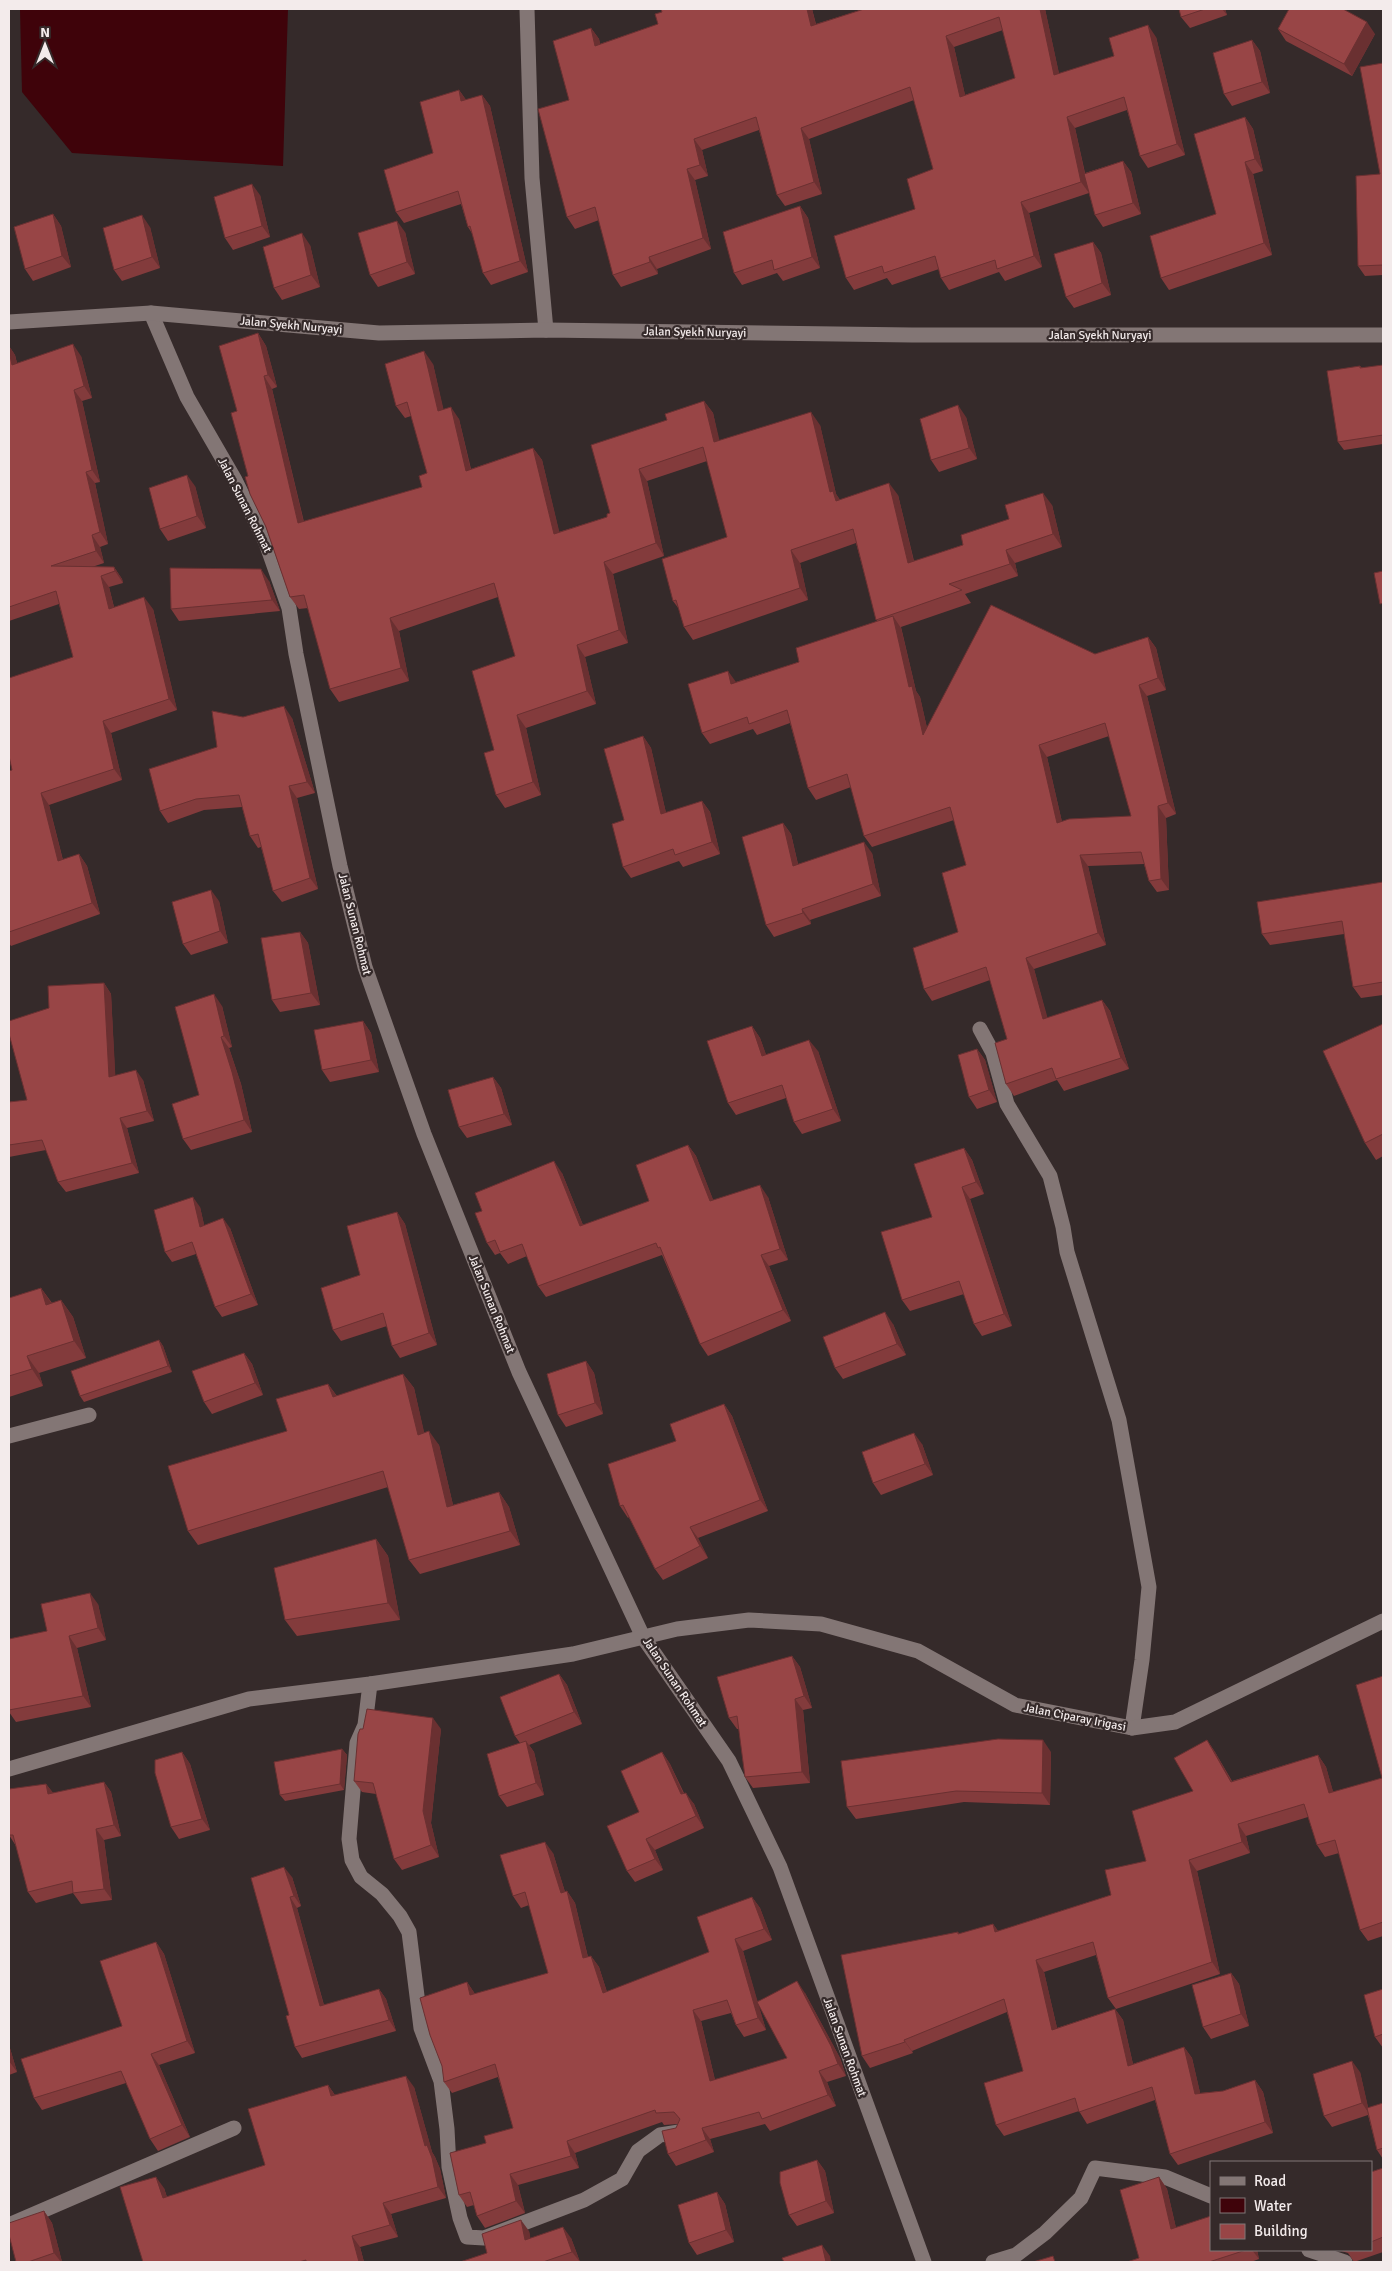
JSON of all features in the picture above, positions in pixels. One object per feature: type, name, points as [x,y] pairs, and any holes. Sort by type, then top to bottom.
[{"type":"street","points":[[527,9],[532,178],[546,330]]},
{"type":"street","name":"Jalan Syekh Nuryayi","points":[[9,322],[151,312],[379,333],[546,330],[912,335],[1383,335]]},
{"type":"street","name":"Jalan Sunan Rohmat","points":[[151,312],[187,397],[234,480],[266,542],[289,608],[296,654],[340,866],[365,967],[424,1134],[519,1372],[643,1637],[729,1761],[780,1867],[924,2262]]},
{"type":"street","points":[[980,1029],[993,1053],[1007,1104],[1050,1176],[1064,1227],[1067,1252],[1119,1420],[1149,1587],[1142,1660],[1132,1728]]},
{"type":"street","points":[[9,1436],[89,1416]]},
{"type":"street","name":"Jalan Ciparay Irigasi","points":[[9,1769],[249,1699],[370,1684],[573,1654],[677,1629],[749,1620],[820,1624],[918,1651],[1015,1705],[1132,1728],[1175,1722],[1383,1621]]},
{"type":"street","points":[[370,1684],[365,1725],[357,1743],[349,1839],[352,1860],[360,1877],[382,1894],[400,1916],[409,1932],[421,2028],[441,2081],[449,2166],[460,2218],[467,2236],[484,2238],[584,2200],[622,2179],[638,2151],[660,2135],[680,2132]]},
{"type":"street","points":[[9,2224],[234,2128]]},
{"type":"street","points":[[993,2262],[1016,2255],[1045,2233],[1081,2198],[1096,2168],[1165,2177],[1210,2196]]},
{"type":"street","points":[[1312,2251],[1345,2262]]},
{"type":"water","points":[[20,9],[288,9],[283,166],[72,153],[22,92]]},
{"type":"building","points":[[661,9],[807,9],[811,26],[864,9],[1040,9],[1054,75],[1114,56],[1109,38],[1148,25],[1177,144],[1140,156],[1124,97],[1067,117],[1081,182],[1021,202],[1034,256],[997,269],[995,260],[941,278],[935,256],[884,273],[882,266],[846,278],[834,236],[915,209],[907,179],[933,169],[910,87],[801,128],[814,182],[777,195],[756,117],[694,139],[700,165],[687,169],[703,238],[649,257],[650,262],[613,275],[595,207],[567,217],[538,109],[569,100],[553,41],[591,28],[595,46],[658,24],[655,14],[662,12]],"holes":[[[999,17],[1015,78],[960,97],[946,36]]]},
{"type":"building","points":[[1179,9],[1205,9],[1181,17]]},
{"type":"building","points":[[1289,9],[1343,9],[1367,22],[1344,64],[1278,29]]},
{"type":"building","points":[[1252,40],[1262,82],[1224,94],[1213,53]]},
{"type":"building","points":[[1383,63],[1383,265],[1358,266],[1356,176],[1380,174],[1360,67]]},
{"type":"building","points":[[459,90],[461,101],[482,95],[520,261],[483,273],[458,191],[396,212],[384,170],[433,153],[420,102]]},
{"type":"building","points":[[1245,117],[1255,159],[1245,162],[1264,243],[1161,278],[1150,236],[1216,214],[1194,134]]},
{"type":"building","points":[[1123,161],[1133,203],[1095,215],[1084,174]]},
{"type":"building","points":[[252,184],[262,226],[225,238],[214,197]]},
{"type":"building","points":[[800,206],[812,257],[774,270],[772,260],[734,273],[723,232]]},
{"type":"building","points":[[53,214],[62,256],[25,269],[14,227]]},
{"type":"building","points":[[142,215],[152,257],[114,270],[103,228]]},
{"type":"building","points":[[397,221],[407,262],[370,275],[358,233]]},
{"type":"building","points":[[302,233],[311,275],[274,288],[263,247]]},
{"type":"building","points":[[1093,242],[1102,283],[1066,297],[1054,254]]},
{"type":"building","points":[[258,333],[268,375],[264,376],[298,523],[422,487],[419,476],[427,473],[407,402],[396,406],[385,364],[424,351],[438,411],[451,407],[466,471],[533,448],[554,534],[607,517],[607,514],[610,513],[591,445],[667,420],[665,414],[704,401],[714,442],[811,412],[830,492],[833,491],[836,501],[889,483],[908,563],[963,545],[961,535],[1009,519],[1005,505],[1043,493],[1053,534],[1006,550],[1010,564],[949,584],[962,590],[876,620],[853,529],[791,550],[800,588],[684,627],[676,600],[673,601],[662,559],[727,537],[703,447],[639,469],[656,543],[604,562],[619,630],[577,645],[587,691],[517,715],[533,782],[496,795],[484,753],[494,750],[472,671],[515,656],[494,583],[390,618],[401,668],[330,689],[304,595],[290,597],[266,527],[250,494],[245,477],[248,476],[231,413],[237,411],[219,346]]},
{"type":"building","points":[[73,344],[84,386],[74,390],[92,470],[86,472],[100,532],[92,535],[96,551],[51,566],[114,567],[115,571],[101,576],[109,609],[144,597],[169,699],[103,721],[114,769],[41,793],[58,861],[79,854],[92,903],[9,932],[9,771],[12,770],[9,756],[9,678],[73,657],[56,591],[9,607],[9,351],[12,365]]},
{"type":"building","points":[[1383,365],[1383,435],[1338,442],[1327,371]]},
{"type":"building","points":[[958,405],[969,448],[931,460],[920,419]]},
{"type":"building","points":[[187,475],[197,516],[160,529],[149,488]]},
{"type":"building","points":[[170,568],[261,569],[272,600],[171,609]]},
{"type":"building","points":[[1383,571],[1383,603],[1380,604],[1374,573]]},
{"type":"building","points":[[991,605],[1095,654],[1148,637],[1158,678],[1139,685],[1168,803],[1158,806],[1161,879],[1149,881],[1141,852],[1080,855],[1098,933],[1026,958],[1043,1019],[1102,1000],[1121,1058],[1056,1079],[1052,1068],[1006,1084],[995,1043],[1007,1039],[986,967],[924,989],[913,948],[958,932],[942,873],[966,865],[950,807],[864,836],[847,774],[808,788],[787,710],[749,724],[747,717],[702,733],[688,684],[728,671],[731,684],[799,662],[796,648],[893,616],[909,687],[912,686],[923,735]],"holes":[[[1105,723],[1131,816],[1069,819],[1057,823],[1039,745]]]},
{"type":"building","points":[[284,706],[307,782],[289,786],[310,878],[273,891],[258,834],[250,836],[239,795],[196,799],[160,811],[149,769],[217,747],[212,711],[243,717]]},
{"type":"building","points":[[643,736],[661,814],[702,801],[712,842],[675,855],[673,849],[623,867],[612,824],[624,820],[604,749]]},
{"type":"building","points":[[783,823],[793,866],[864,842],[873,884],[802,909],[803,913],[766,925],[742,837]]},
{"type":"building","points":[[1383,882],[1383,982],[1353,987],[1342,921],[1262,934],[1257,902]]},
{"type":"building","points":[[211,890],[220,931],[183,944],[172,902]]},
{"type":"building","points":[[300,932],[311,993],[272,1000],[261,938]]},
{"type":"building","points":[[104,983],[109,1077],[136,1070],[147,1111],[120,1118],[132,1163],[58,1182],[42,1140],[9,1145],[9,1102],[27,1100],[9,1034],[9,1021],[49,1008],[48,986]]},
{"type":"building","points":[[214,994],[224,1036],[221,1037],[244,1120],[183,1139],[172,1104],[199,1095],[175,1007]]},
{"type":"building","points":[[363,1021],[371,1060],[322,1070],[314,1030]]},
{"type":"building","points":[[1383,1024],[1383,1134],[1365,1143],[1323,1051]]},
{"type":"building","points":[[752,1026],[762,1056],[809,1040],[833,1109],[794,1122],[782,1085],[728,1103],[707,1041]]},
{"type":"building","points":[[977,1049],[989,1090],[969,1097],[958,1055]]},
{"type":"building","points":[[493,1077],[504,1114],[459,1127],[448,1090]]},
{"type":"building","points":[[688,1145],[710,1201],[760,1185],[780,1249],[761,1255],[783,1310],[700,1344],[660,1247],[658,1248],[656,1243],[538,1286],[522,1244],[500,1252],[495,1240],[487,1243],[475,1213],[482,1211],[475,1193],[554,1161],[580,1226],[649,1201],[636,1165]]},
{"type":"building","points":[[964,1148],[976,1182],[962,1187],[1004,1314],[974,1324],[959,1281],[902,1300],[881,1232],[932,1217],[914,1164]]},
{"type":"building","points":[[193,1197],[200,1227],[223,1218],[251,1294],[215,1307],[192,1242],[165,1252],[154,1210]]},
{"type":"building","points":[[397,1212],[429,1333],[392,1346],[383,1313],[333,1330],[321,1288],[360,1275],[347,1226]]},
{"type":"building","points":[[41,1288],[46,1305],[61,1300],[74,1341],[27,1356],[32,1369],[9,1376],[9,1298]]},
{"type":"building","points":[[885,1312],[897,1344],[835,1368],[823,1337]]},
{"type":"building","points":[[159,1340],[168,1366],[80,1396],[71,1371]]},
{"type":"building","points":[[244,1353],[255,1383],[204,1402],[192,1371]]},
{"type":"building","points":[[586,1361],[595,1403],[558,1415],[547,1374]]},
{"type":"building","points":[[403,1374],[418,1435],[429,1431],[447,1507],[499,1492],[510,1531],[409,1560],[383,1471],[188,1531],[168,1466],[287,1431],[276,1399],[328,1384],[333,1397]]},
{"type":"building","points":[[724,1404],[760,1500],[690,1527],[700,1546],[655,1569],[623,1505],[620,1506],[608,1464],[676,1441],[670,1424]]},
{"type":"building","points":[[914,1433],[925,1464],[873,1483],[862,1452]]},
{"type":"building","points":[[376,1539],[388,1603],[285,1620],[274,1568]]},
{"type":"building","points":[[90,1593],[98,1628],[69,1636],[83,1696],[9,1710],[9,1639],[47,1631],[41,1604]]},
{"type":"building","points":[[792,1656],[804,1696],[795,1699],[802,1772],[745,1777],[737,1716],[729,1718],[717,1677]]},
{"type":"building","points":[[559,1674],[574,1712],[515,1736],[500,1697]]},
{"type":"building","points":[[1383,1676],[1383,1922],[1360,1930],[1335,1840],[1317,1845],[1304,1804],[1238,1824],[1242,1842],[1189,1860],[1212,1962],[1108,1998],[1093,1942],[1036,1960],[1052,2030],[1115,2009],[1128,2066],[1184,2047],[1195,2094],[1223,2091],[1255,2080],[1265,2122],[1170,2154],[1152,2087],[1079,2112],[1075,2098],[996,2125],[984,2083],[1023,2071],[1004,1999],[904,2040],[905,2042],[862,2056],[841,1955],[958,1932],[958,1934],[993,1924],[995,1932],[1111,1895],[1105,1870],[1146,1861],[1132,1811],[1193,1791],[1174,1758],[1207,1740],[1231,1782],[1318,1755],[1329,1793],[1382,1778],[1356,1685]]},
{"type":"building","points":[[367,1709],[433,1718],[423,1811],[431,1845],[394,1859],[373,1783],[354,1781],[358,1734],[360,1729],[363,1729]]},
{"type":"building","points":[[998,1739],[1043,1740],[1042,1793],[956,1791],[847,1807],[841,1761]]},
{"type":"building","points":[[526,1741],[536,1783],[499,1796],[487,1754]]},
{"type":"building","points":[[342,1749],[340,1784],[280,1795],[274,1762]]},
{"type":"building","points":[[182,1752],[202,1819],[171,1827],[155,1773],[155,1760]]},
{"type":"building","points":[[662,1752],[681,1794],[686,1793],[696,1816],[646,1839],[655,1859],[627,1871],[607,1826],[639,1812],[621,1771]]},
{"type":"building","points":[[104,1782],[114,1825],[96,1829],[104,1889],[73,1893],[72,1881],[28,1892],[13,1835],[9,1835],[9,1789],[46,1784],[48,1794]]},
{"type":"building","points":[[545,1842],[561,1893],[567,1891],[583,1958],[591,1956],[603,1993],[709,1952],[697,1917],[752,1897],[764,1929],[735,1939],[758,2018],[736,2025],[727,2000],[693,2010],[710,2081],[787,2058],[757,2002],[797,1981],[831,2046],[838,2064],[819,2071],[828,2095],[762,2119],[759,2112],[702,2128],[706,2140],[668,2154],[662,2131],[676,2128],[680,2119],[674,2112],[656,2113],[655,2110],[567,2141],[571,2156],[510,2174],[516,2201],[477,2216],[470,2192],[459,2195],[450,2153],[486,2143],[484,2136],[513,2128],[495,2064],[444,2082],[442,2066],[430,2035],[420,1998],[467,1982],[470,1995],[548,1973],[525,1892],[513,1896],[500,1855]]},
{"type":"building","points":[[284,1867],[294,1896],[290,1897],[320,2006],[379,1989],[389,2020],[295,2047],[286,2016],[289,2015],[251,1878]]},
{"type":"building","points":[[156,1942],[187,2041],[151,2054],[182,2125],[150,2139],[121,2071],[34,2098],[21,2059],[122,2026],[100,1961]]},
{"type":"building","points":[[1231,1973],[1241,2014],[1203,2027],[1192,1985]]},
{"type":"building","points":[[1383,1989],[1383,2034],[1375,2037],[1364,1995]]},
{"type":"building","points":[[1352,2061],[1362,2103],[1324,2116],[1313,2074]]},
{"type":"building","points":[[406,2076],[425,2146],[427,2145],[432,2158],[438,2187],[383,2203],[390,2225],[352,2236],[359,2262],[306,2262],[306,2260],[299,2262],[143,2262],[120,2187],[156,2177],[163,2198],[265,2165],[248,2109],[328,2085],[331,2096]]},
{"type":"building","points":[[1383,2103],[1383,2148],[1377,2150],[1367,2108]]},
{"type":"building","points":[[817,2160],[826,2201],[789,2215],[780,2183],[780,2172]]},
{"type":"building","points":[[1383,2168],[1383,2237],[1372,2242],[1372,2172]]},
{"type":"building","points":[[1159,2177],[1171,2229],[1210,2216],[1210,2251],[1243,2251],[1209,2262],[1127,2262],[1139,2258],[1120,2190]]},
{"type":"building","points":[[717,2192],[726,2230],[689,2243],[678,2205]]},
{"type":"building","points":[[44,2211],[54,2253],[28,2262],[16,2262],[9,2235],[9,2223]]},
{"type":"building","points":[[521,2220],[525,2240],[563,2227],[572,2252],[543,2262],[460,2262],[487,2253],[482,2234]]},
{"type":"building","points":[[822,2245],[826,2262],[784,2262],[782,2258]]},
{"type":"building","points":[[1053,2256],[1055,2262],[1033,2262]]}]
